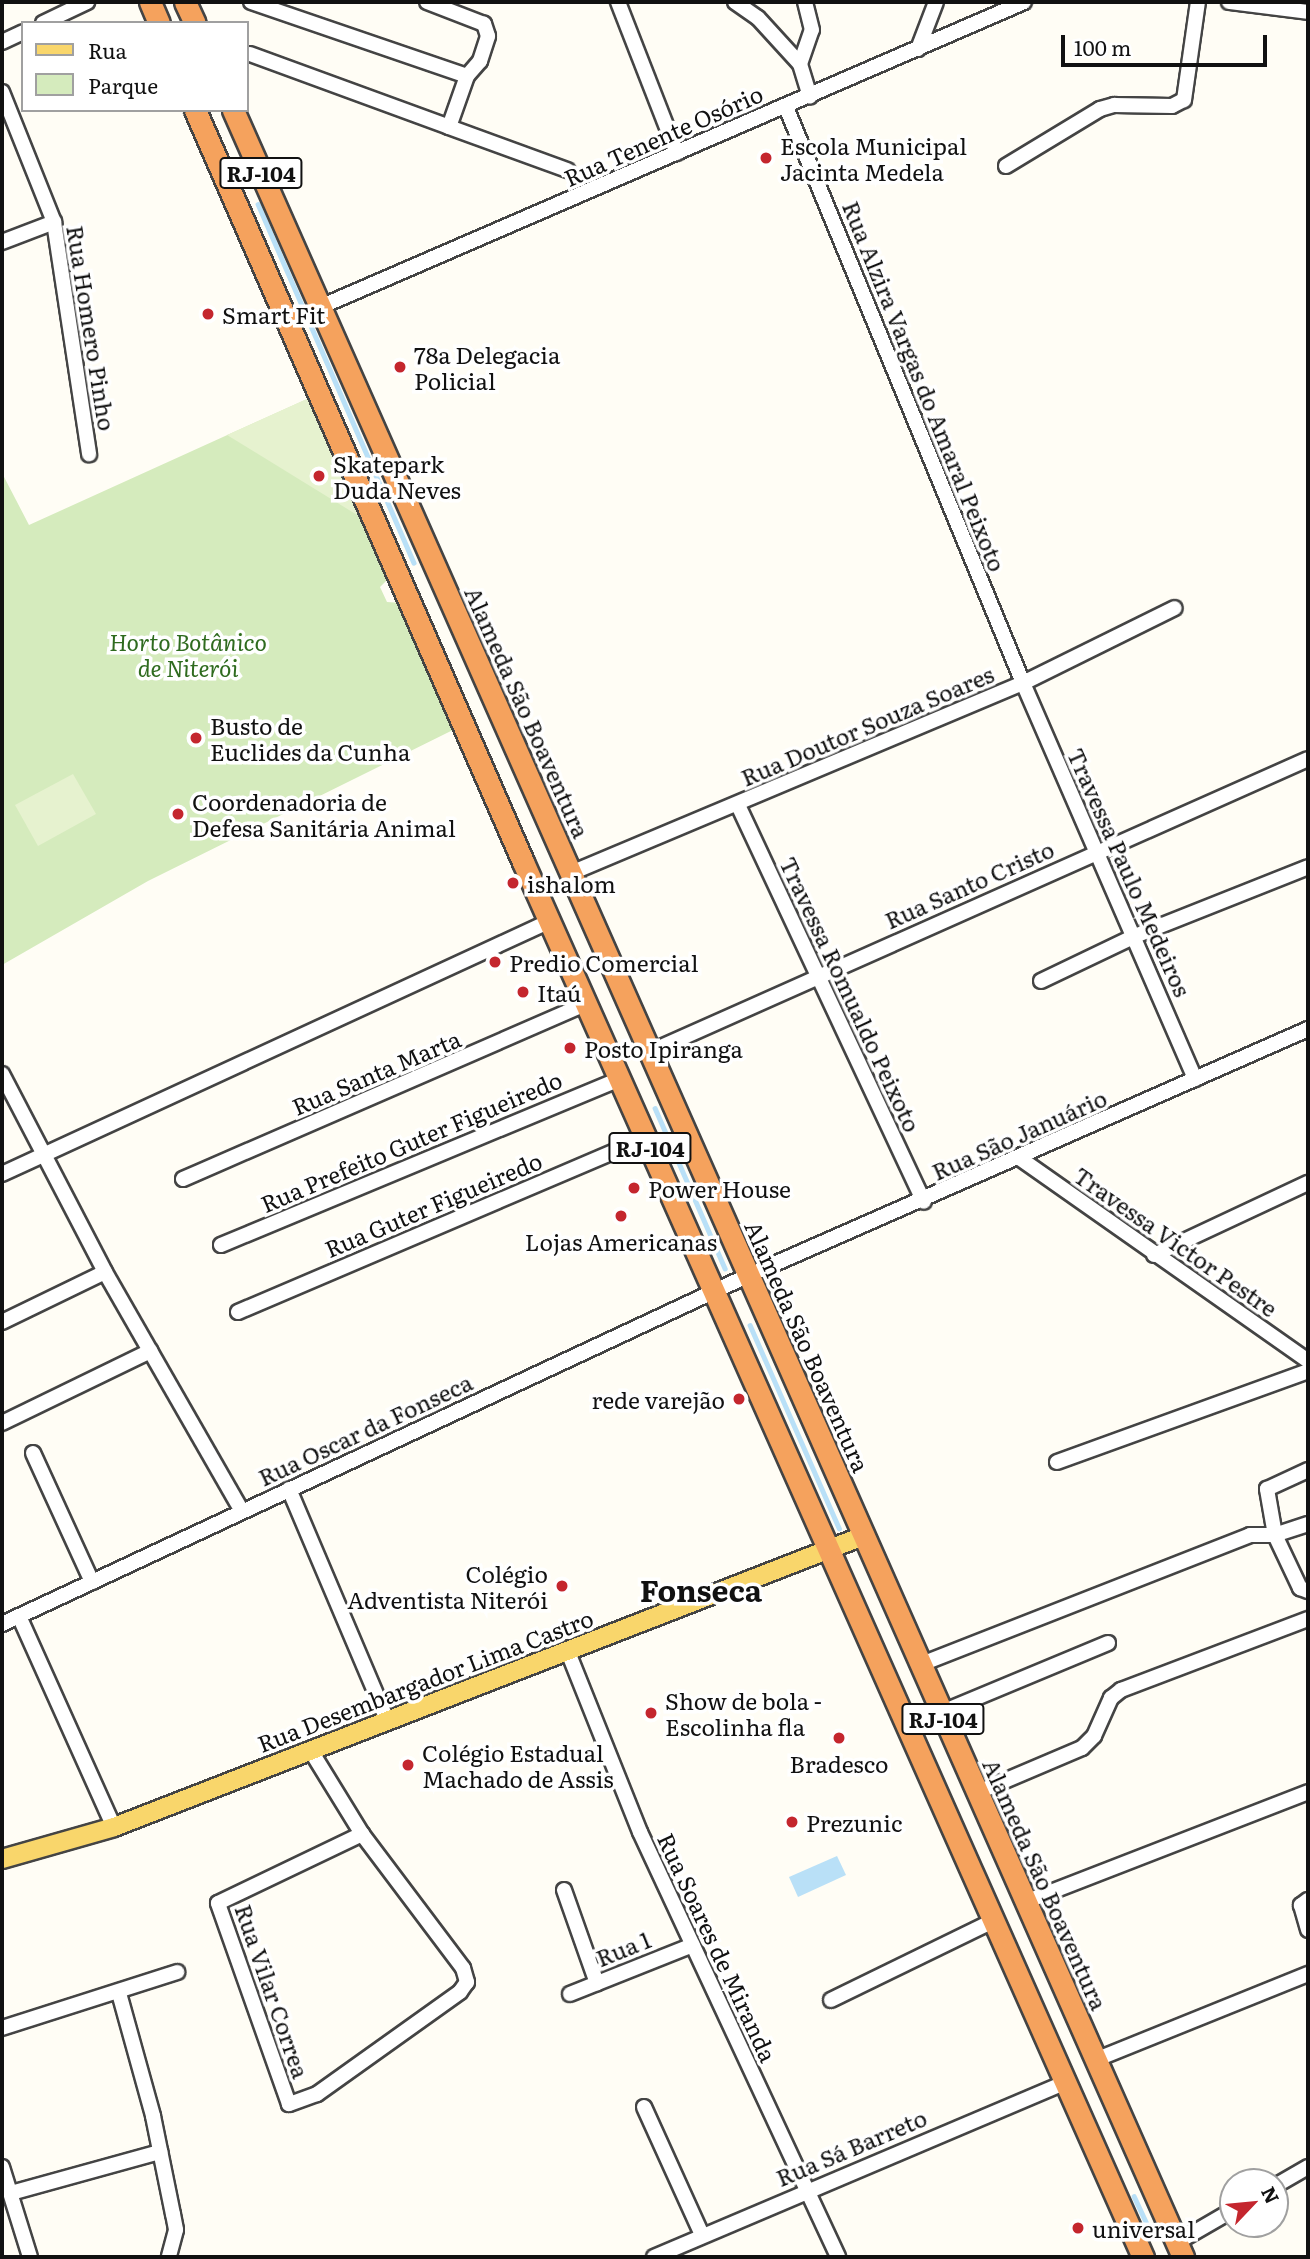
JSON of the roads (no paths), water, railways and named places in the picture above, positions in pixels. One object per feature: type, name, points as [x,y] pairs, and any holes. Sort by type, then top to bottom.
[{"type":"highway","points":[[150,2],[158,21]]},
{"type":"highway","points":[[186,2],[194,21]]},
{"type":"highway","name":"RJ-104","points":[[196,112],[586,1004],[1143,2257]]},
{"type":"highway","name":"Alameda São Boaventura","points":[[234,112],[940,1713],[1180,2250]]},
{"type":"main road","name":"Rua Desembargador Lima Castro","points":[[2,1859],[114,1827],[863,1536]]},
{"type":"street","points":[[47,21],[88,2]]},
{"type":"street","points":[[250,2],[467,76]]},
{"type":"street","points":[[427,2],[484,24],[488,36],[480,61],[467,76],[449,127]]},
{"type":"street","points":[[618,2],[677,153]]},
{"type":"street","points":[[735,2],[758,18],[800,64],[810,97]]},
{"type":"street","points":[[800,64],[812,30],[805,2]]},
{"type":"street","points":[[918,49],[936,2]]},
{"type":"street","name":"Rua Tenente Osório","points":[[320,307],[1024,2]]},
{"type":"street","points":[[1006,166],[1100,109],[1114,105],[1172,106],[1184,100],[1198,2]]},
{"type":"street","points":[[1228,2],[1308,12]]},
{"type":"street","points":[[2,42],[21,33]]},
{"type":"street","points":[[250,54],[567,170]]},
{"type":"street","name":"Rua Homero Pinho","points":[[2,92],[54,222],[89,454]]},
{"type":"street","name":"Rua Alzira Vargas do Amaral Peixoto","points":[[786,107],[1023,683]]},
{"type":"street","points":[[2,242],[54,222]]},
{"type":"street","name":"Rua Doutor Souza Soares","points":[[571,873],[1023,683],[1175,608]]},
{"type":"street","name":"Travessa Paulo Medeiros","points":[[1023,683],[1195,1079]]},
{"type":"street","name":"Rua Santo Cristo","points":[[650,1052],[1096,851],[1308,759]]},
{"type":"street","name":"Travessa Romualdo Peixoto","points":[[738,805],[816,978],[924,1202]]},
{"type":"street","points":[[1041,981],[1135,936],[1308,867]]},
{"type":"street","points":[[2,1174],[550,920]]},
{"type":"street","name":"Rua Santa Marta","points":[[183,1179],[586,1004]]},
{"type":"street","name":"Rua São Januário","points":[[747,1276],[924,1202],[1018,1157],[1308,1029]]},
{"type":"street","points":[[2,1074],[41,1155],[105,1272],[242,1511]]},
{"type":"street","name":"Rua Prefeito Guter Figueiredo","points":[[221,1245],[620,1080]]},
{"type":"street","name":"Rua Guter Figueiredo","points":[[238,1312],[646,1138]]},
{"type":"street","name":"Travessa Victor Pestre","points":[[1018,1157],[1308,1361]]},
{"type":"street","points":[[1154,1255],[1308,1182]]},
{"type":"street","points":[[2,1322],[105,1272]]},
{"type":"street","name":"Rua Oscar da Fonseca","points":[[7,1618],[92,1582],[747,1276]]},
{"type":"street","points":[[2,1423],[150,1350]]},
{"type":"street","points":[[1057,1462],[1308,1371]]},
{"type":"street","points":[[33,1453],[92,1582]]},
{"type":"street","points":[[1308,1470],[1267,1489],[1275,1535],[1295,1580],[1308,1591]]},
{"type":"street","points":[[289,1489],[387,1720]]},
{"type":"street","points":[[919,1665],[1250,1535],[1275,1535],[1308,1524]]},
{"type":"street","points":[[7,1618],[114,1827]]},
{"type":"street","points":[[976,1793],[1082,1748],[1094,1736],[1111,1698],[1121,1690],[1308,1619]]},
{"type":"street","points":[[940,1713],[1108,1643]]},
{"type":"street","name":"Rua Soares de Miranda","points":[[568,1652],[640,1832],[838,2257]]},
{"type":"street","name":"Rua Vilar Correa","points":[[311,1751],[362,1835],[463,1968],[467,1982],[460,1993],[317,2094],[289,2104],[218,1903],[362,1835]]},
{"type":"street","points":[[1025,1902],[1308,1792]]},
{"type":"street","points":[[564,1890],[597,1983]]},
{"type":"street","points":[[1308,1900],[1301,1905],[1308,1930]]},
{"type":"street","points":[[831,2000],[995,1920]]},
{"type":"street","name":"Rua 1","points":[[570,1994],[693,1945]]},
{"type":"street","points":[[2,2028],[119,1993],[177,1972]]},
{"type":"street","points":[[1095,2060],[1308,1974]]},
{"type":"street","points":[[119,1993],[160,2152],[176,2230],[169,2257]]},
{"type":"street","name":"Rua Sá Barreto","points":[[654,2257],[806,2189],[1066,2082]]},
{"type":"street","points":[[644,2107],[702,2235]]},
{"type":"street","points":[[11,2193],[160,2152]]},
{"type":"street","points":[[2,2167],[30,2257]]},
{"type":"street","points":[[1289,2179],[1307,2169]]},
{"type":"street","points":[[1180,2250],[1219,2221]]},
{"type":"water","points":[[837,1856],[846,1875],[798,1897],[789,1877]]},
{"type":"waterway","points":[[258,204],[414,563]]},
{"type":"waterway","points":[[655,1108],[725,1268]]},
{"type":"waterway","points":[[750,1325],[839,1528]]},
{"type":"waterway","points":[[1134,2196],[1150,2231]]},
{"type":"place","name":"Escola Municipal Jacinta Medela","points":[[766,158]]},
{"type":"place","name":"Smart Fit","points":[[208,314]]},
{"type":"place","name":"78a Delegacia Policial","points":[[400,367]]},
{"type":"place","name":"Skatepark Duda Neves","points":[[319,476]]},
{"type":"place","name":"Busto de Euclides da Cunha","points":[[196,738]]},
{"type":"place","name":"Coordenadoria de Defesa Sanitária Animal","points":[[178,814]]},
{"type":"place","name":"ishalom","points":[[513,883]]},
{"type":"place","name":"Predio Comercial","points":[[495,962]]},
{"type":"place","name":"Itaú","points":[[523,992]]},
{"type":"place","name":"Posto Ipiranga","points":[[570,1048]]},
{"type":"place","name":"Power House","points":[[634,1188]]},
{"type":"place","name":"Lojas Americanas","points":[[621,1216]]},
{"type":"place","name":"rede varejão","points":[[739,1399]]},
{"type":"place","name":"Colégio Adventista Niterói","points":[[562,1586]]},
{"type":"place","name":"Show de bola - Escolinha fla","points":[[651,1713]]},
{"type":"place","name":"Bradesco","points":[[839,1738]]},
{"type":"place","name":"Colégio Estadual Machado de Assis","points":[[408,1765]]},
{"type":"place","name":"Prezunic","points":[[792,1822]]},
{"type":"place","name":"universal","points":[[1078,2228]]},
{"type":"district","name":"Fonseca","points":[[701,1589]]},
{"type":"park label","name":"Horto Botânico de Niterói","points":[[188,654]]}]
